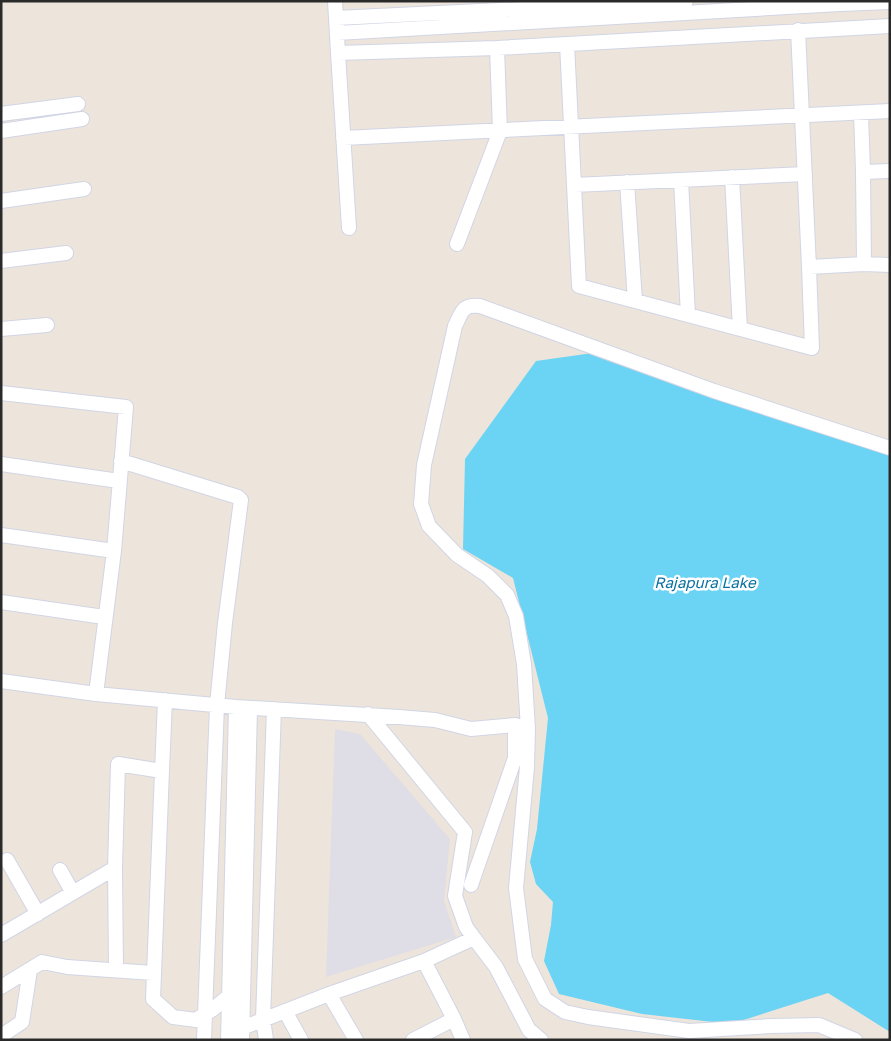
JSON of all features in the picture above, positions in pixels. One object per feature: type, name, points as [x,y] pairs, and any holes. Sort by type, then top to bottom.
[{"type":"street","points":[[335,1],[349,228]]},
{"type":"street","points":[[336,18],[686,1]]},
{"type":"street","points":[[337,34],[815,3],[890,2]]},
{"type":"street","points":[[338,53],[497,48],[890,26]]},
{"type":"street","points":[[567,44],[579,286],[812,348],[798,30]]},
{"type":"street","points":[[457,244],[500,130],[497,48]]},
{"type":"street","points":[[1,114],[78,104]]},
{"type":"street","points":[[343,138],[890,111]]},
{"type":"street","points":[[861,113],[864,264]]},
{"type":"street","points":[[1,131],[82,119]]},
{"type":"street","points":[[863,172],[890,171]]},
{"type":"street","points":[[574,185],[805,174]]},
{"type":"street","points":[[732,177],[740,329]]},
{"type":"street","points":[[682,180],[688,315]]},
{"type":"street","points":[[627,182],[635,301]]},
{"type":"street","points":[[1,201],[84,190]]},
{"type":"street","points":[[1,261],[66,253]]},
{"type":"street","points":[[809,267],[864,264],[890,265]]},
{"type":"street","points":[[471,885],[515,758],[521,727],[524,664],[516,616],[507,595],[488,576],[457,555],[429,526],[421,504],[424,465],[455,326],[462,310],[470,305],[480,306],[714,391],[890,448]]},
{"type":"street","points":[[1,330],[48,325]]},
{"type":"street","points":[[1,393],[126,407],[114,551],[104,617],[96,694]]},
{"type":"street","points":[[121,461],[238,497],[241,500],[225,623],[217,705],[204,1040]]},
{"type":"street","points":[[1,464],[119,481]]},
{"type":"street","points":[[1,535],[114,551]]},
{"type":"street","points":[[1,602],[104,617]]},
{"type":"street","points":[[1,681],[96,694],[217,705],[436,720],[471,729],[521,727]]},
{"type":"street","points":[[165,700],[153,999],[173,1017],[196,1020],[229,996]]},
{"type":"street","points":[[228,1040],[243,707]]},
{"type":"street","points":[[242,1034],[243,707]]},
{"type":"street","points":[[266,1040],[263,1019],[274,709]]},
{"type":"street","points":[[368,714],[465,832],[455,896],[466,927],[496,967],[529,1030],[541,1040]]},
{"type":"street","points":[[521,727],[527,767],[516,888],[525,959],[545,999],[565,1012],[690,1031],[819,1025],[855,1040]]},
{"type":"street","points":[[116,970],[115,868],[118,764],[162,771]]},
{"type":"street","points":[[7,860],[38,914]]},
{"type":"street","points":[[2,932],[38,914],[115,868]]},
{"type":"street","points":[[60,870],[72,893]]},
{"type":"street","points":[[242,1034],[263,1019],[424,961],[474,938]]},
{"type":"street","points":[[424,961],[464,1040]]},
{"type":"street","points":[[1,987],[42,962],[67,967],[153,973]]},
{"type":"street","points":[[1,1036],[22,1022],[30,970]]},
{"type":"street","points":[[329,994],[356,1040]]},
{"type":"street","points":[[285,1011],[301,1040]]},
{"type":"street","points":[[412,1040],[454,1019]]},
{"type":"shaded area","points":[[335,729],[360,734],[450,839],[444,901],[456,937],[326,977]]},
{"type":"water","name":"Rajapura Lake","points":[[614,350],[756,404],[890,442],[890,1032],[828,993],[731,1024],[642,1014],[559,994],[544,961],[553,902],[536,884],[530,862],[537,829],[548,718],[513,578],[463,549],[465,459],[536,361]]}]
